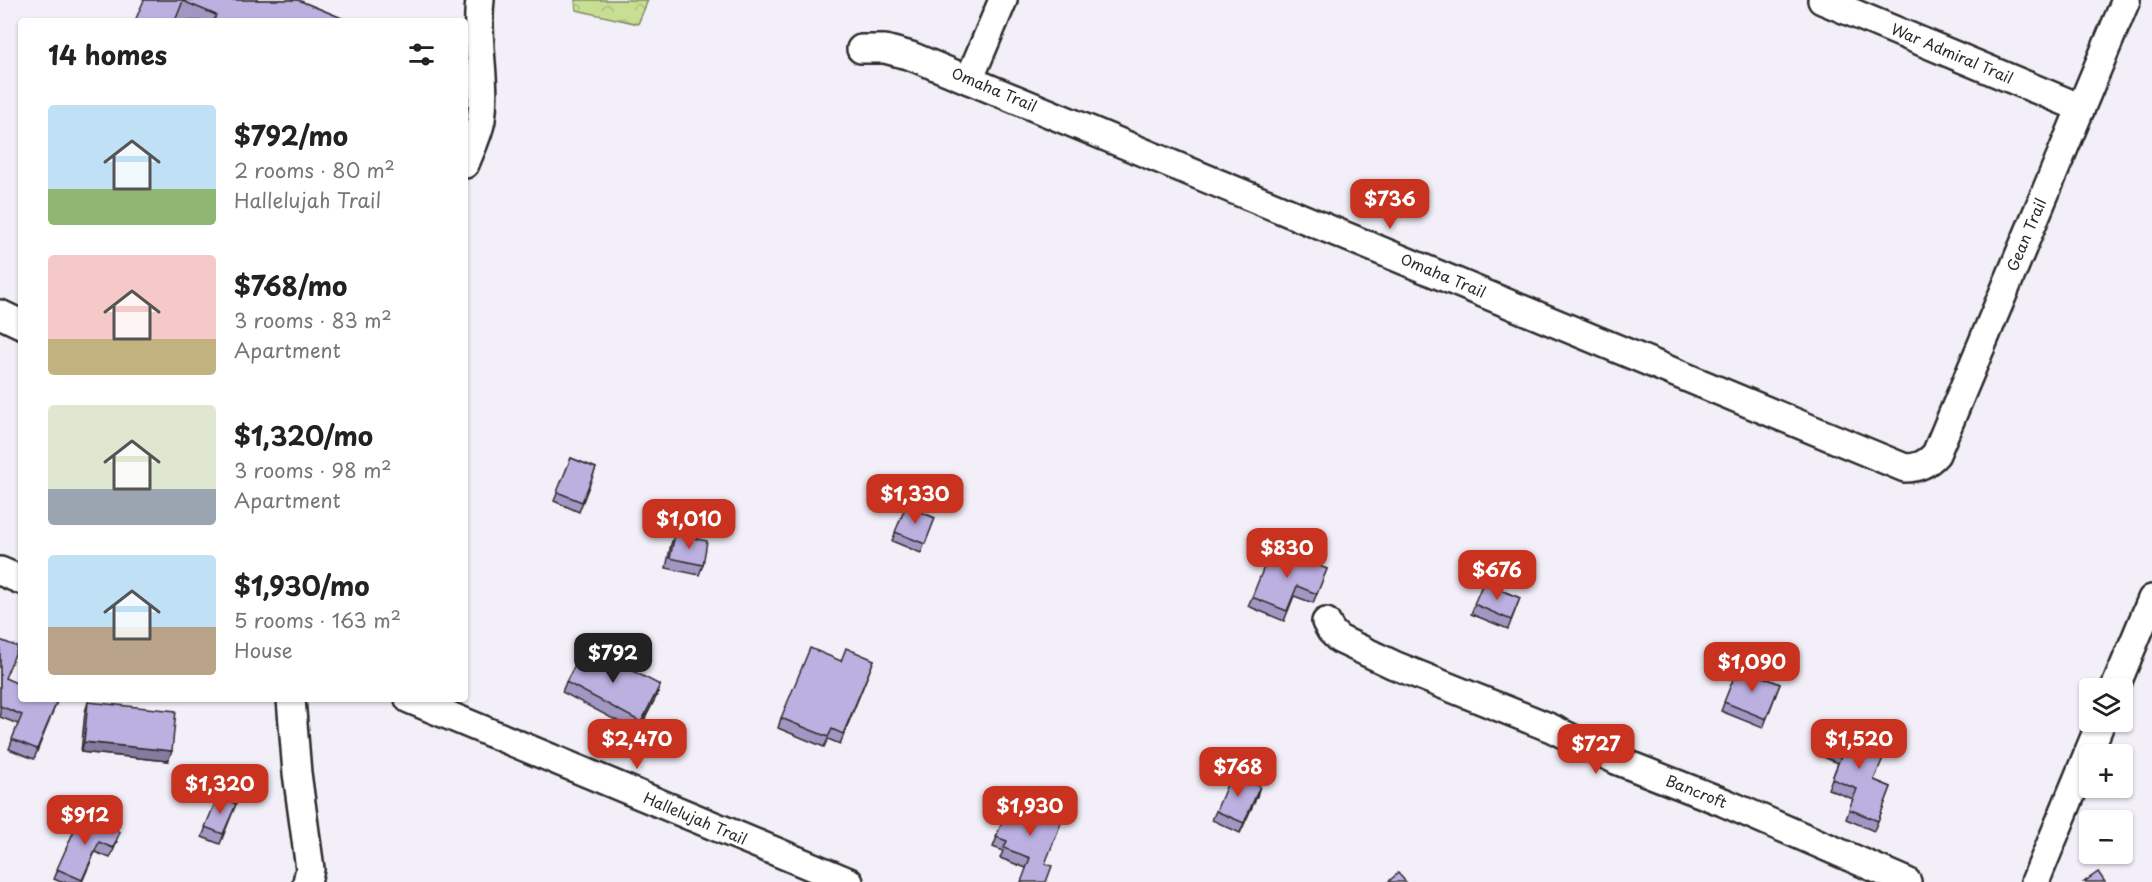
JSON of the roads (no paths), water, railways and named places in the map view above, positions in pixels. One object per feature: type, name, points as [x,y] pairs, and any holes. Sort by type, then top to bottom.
[{"type":"street","points":[[468,157],[478,134],[481,120],[478,18],[480,0]]},
{"type":"street","points":[[969,80],[1003,0]]},
{"type":"street","name":"War Admiral Trail","points":[[1822,0],[2081,108]]},
{"type":"street","name":"Gean Trail","points":[[1923,465],[1935,454],[2126,0]]},
{"type":"street","name":"Omaha Trail","points":[[861,49],[901,52],[1905,468],[1923,465]]},
{"type":"street","points":[[0,314],[18,323]]},
{"type":"street","points":[[0,572],[18,579]]},
{"type":"street","points":[[2119,678],[2150,608]]},
{"type":"street","name":"Bancroft","points":[[1326,622],[1339,639],[1394,665],[1551,728],[1616,760],[1723,802],[1907,882]]},
{"type":"street","points":[[291,702],[297,773],[310,869],[308,882]]},
{"type":"street","name":"Hallelujah Trail","points":[[416,702],[849,882]]},
{"type":"street","points":[[2035,882],[2097,732]]}]
